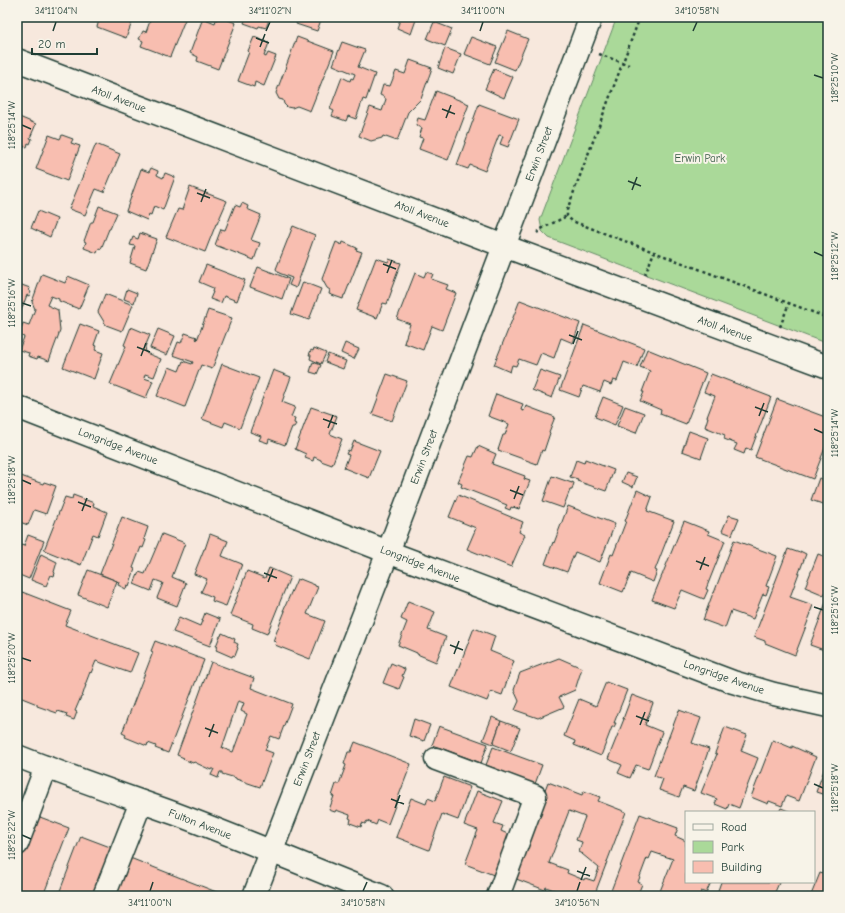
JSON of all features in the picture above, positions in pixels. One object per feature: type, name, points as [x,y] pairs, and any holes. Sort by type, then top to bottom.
[{"type":"street","name":"Erwin Street","points":[[254,896],[388,552],[591,17]]},
{"type":"street","name":"Atoll Avenue","points":[[17,60],[504,246],[828,367]]},
{"type":"street","name":"Longridge Avenue","points":[[17,407],[388,552],[733,682],[774,694],[828,706]]},
{"type":"street","name":"Fulton Avenue","points":[[17,756],[175,814],[382,896]]},
{"type":"street","points":[[436,759],[535,796],[498,896]]},
{"type":"street","points":[[17,844],[46,767]]},
{"type":"street","points":[[104,896],[141,802]]},
{"type":"path","points":[[640,17],[567,210],[567,216],[572,221],[828,318]]},
{"type":"path","points":[[647,17],[654,17]]},
{"type":"path","points":[[599,54],[629,65]]},
{"type":"path","points":[[537,233],[543,228],[567,216]]},
{"type":"path","points":[[644,277],[654,252]]},
{"type":"path","points":[[779,329],[789,303]]},
{"type":"green space","name":"Erwin Park","points":[[617,17],[828,17],[828,344],[549,238],[542,231],[540,220]]},
{"type":"building","points":[[100,17],[134,17],[126,38],[97,27]]},
{"type":"building","points":[[150,17],[186,17],[170,57],[141,46],[143,41],[139,39],[143,31],[146,32]]},
{"type":"building","points":[[217,17],[236,23],[218,69],[197,61],[198,57],[190,53],[203,18],[215,23]]},
{"type":"building","points":[[246,17],[270,17],[266,28],[259,26],[258,28],[244,23]]},
{"type":"building","points":[[298,17],[322,17],[317,31],[296,24]]},
{"type":"building","points":[[401,17],[417,17],[411,34],[397,28]]},
{"type":"building","points":[[434,22],[452,29],[445,46],[427,39]]},
{"type":"building","points":[[508,31],[528,39],[515,70],[495,62]]},
{"type":"building","points":[[254,37],[269,43],[264,56],[266,57],[268,53],[276,56],[264,86],[255,82],[254,87],[238,81]]},
{"type":"building","points":[[297,37],[334,51],[310,111],[297,106],[292,108],[287,107],[283,100],[279,99],[276,93]]},
{"type":"building","points":[[471,37],[497,47],[490,64],[464,54]]},
{"type":"building","points":[[342,42],[365,50],[358,67],[375,74],[366,100],[363,99],[356,119],[348,116],[346,121],[332,116],[334,111],[330,109],[342,77],[350,81],[351,78],[353,79],[355,74],[333,65]]},
{"type":"building","points":[[445,48],[461,54],[453,74],[438,68]]},
{"type":"building","points":[[410,60],[432,68],[421,99],[408,112],[397,141],[383,136],[382,138],[371,141],[359,136],[370,107],[382,111],[386,99],[380,95],[383,85],[390,86],[396,71],[405,74]]},
{"type":"building","points":[[494,69],[513,77],[504,98],[485,89]]},
{"type":"building","points":[[436,91],[469,104],[448,160],[419,149],[423,138],[419,137],[422,128],[416,125],[418,118],[425,120]]},
{"type":"building","points":[[479,104],[519,119],[508,147],[500,144],[503,136],[499,135],[485,171],[470,165],[468,169],[457,165]]},
{"type":"building","points":[[17,116],[36,124],[30,138],[32,139],[30,144],[28,143],[27,147],[24,146],[24,148],[17,146]]},
{"type":"building","points":[[49,135],[60,139],[62,135],[73,139],[71,143],[80,146],[67,181],[36,169]]},
{"type":"building","points":[[96,144],[120,154],[104,192],[96,189],[85,215],[69,209]]},
{"type":"building","points":[[17,165],[23,167],[17,182]]},
{"type":"building","points":[[151,168],[158,171],[157,175],[163,178],[165,173],[175,177],[163,210],[154,206],[151,215],[149,214],[147,220],[126,211],[141,169],[149,172]]},
{"type":"building","points":[[190,187],[227,201],[205,252],[166,237],[178,209],[182,210]]},
{"type":"building","points":[[242,203],[248,206],[247,209],[261,215],[251,240],[260,243],[254,260],[215,245],[221,229],[225,230],[235,205],[240,207]]},
{"type":"building","points":[[99,206],[117,213],[101,249],[99,248],[97,253],[84,248],[86,242],[84,241]]},
{"type":"building","points":[[38,211],[57,219],[50,237],[31,228]]},
{"type":"building","points":[[293,226],[315,235],[296,288],[289,285],[292,278],[279,273],[276,269]]},
{"type":"building","points":[[140,233],[157,239],[146,269],[130,263],[135,246],[130,245],[133,237],[138,239]]},
{"type":"building","points":[[336,242],[342,245],[343,242],[357,248],[356,250],[362,252],[343,299],[329,294],[330,290],[327,288],[322,279]]},
{"type":"building","points":[[376,258],[388,262],[389,259],[401,263],[387,304],[383,303],[377,318],[356,310]]},
{"type":"building","points":[[206,265],[245,280],[237,301],[224,296],[221,303],[210,299],[213,288],[199,282]]},
{"type":"building","points":[[258,267],[289,279],[282,299],[250,287]]},
{"type":"building","points":[[426,272],[433,274],[431,279],[448,285],[446,289],[456,293],[442,330],[432,326],[423,350],[404,343],[410,324],[397,319],[415,273],[424,277]]},
{"type":"building","points":[[42,274],[65,283],[68,276],[89,285],[79,309],[51,296],[47,305],[58,310],[60,331],[49,361],[38,357],[37,359],[28,356],[29,353],[19,350],[24,337],[19,335],[23,323],[29,325],[35,309],[32,302]]},
{"type":"building","points":[[17,281],[19,284],[30,288],[29,291],[31,292],[29,296],[27,295],[17,321]]},
{"type":"building","points":[[303,282],[321,289],[309,320],[291,314]]},
{"type":"building","points":[[127,289],[137,293],[134,303],[124,299]]},
{"type":"building","points":[[105,294],[133,305],[122,331],[106,325],[98,312]]},
{"type":"building","points":[[520,300],[580,323],[573,343],[561,338],[554,358],[541,353],[536,365],[519,359],[516,366],[512,365],[510,372],[494,365]]},
{"type":"building","points":[[208,310],[232,318],[212,369],[201,365],[185,407],[157,396],[169,367],[179,371],[183,361],[192,364],[193,362],[173,355],[178,342],[181,343],[185,333],[197,337],[197,340]]},
{"type":"building","points":[[80,324],[99,331],[94,345],[97,346],[95,350],[103,353],[94,379],[63,367]]},
{"type":"building","points":[[584,325],[644,348],[637,367],[624,362],[617,381],[613,380],[611,385],[604,382],[600,392],[583,386],[579,397],[560,390]]},
{"type":"building","points":[[131,327],[150,335],[145,347],[146,353],[161,359],[154,377],[145,374],[144,378],[153,381],[146,398],[110,384],[126,346],[124,345]]},
{"type":"building","points":[[158,329],[175,336],[167,355],[150,348]]},
{"type":"building","points":[[345,343],[359,349],[354,359],[341,353]]},
{"type":"building","points":[[314,348],[326,353],[321,364],[310,359],[311,355],[309,355],[311,350],[313,351]]},
{"type":"building","points":[[647,349],[706,373],[686,424],[660,414],[661,410],[640,401],[650,371],[640,367]]},
{"type":"building","points":[[328,354],[346,361],[343,369],[325,362]]},
{"type":"building","points":[[313,362],[321,365],[317,374],[310,372]]},
{"type":"building","points":[[222,364],[259,378],[240,428],[225,422],[223,427],[202,419]]},
{"type":"building","points":[[273,370],[291,377],[282,402],[295,407],[291,417],[295,418],[294,423],[296,424],[292,427],[285,445],[269,439],[268,443],[259,440],[261,436],[250,432]]},
{"type":"building","points":[[540,370],[560,377],[552,398],[532,390]]},
{"type":"building","points":[[387,374],[407,381],[392,421],[372,414]]},
{"type":"building","points":[[711,374],[771,397],[751,450],[746,448],[744,454],[734,450],[737,444],[724,439],[725,435],[705,427],[715,396],[704,392]]},
{"type":"building","points":[[496,394],[523,404],[521,410],[524,411],[526,406],[555,417],[544,451],[542,450],[537,464],[498,450],[503,435],[505,435],[509,424],[488,416]]},
{"type":"building","points":[[603,397],[623,405],[615,425],[595,417]]},
{"type":"building","points":[[777,399],[828,418],[828,440],[813,479],[755,457]]},
{"type":"building","points":[[625,406],[644,413],[636,433],[617,426]]},
{"type":"building","points":[[311,407],[337,416],[330,434],[342,439],[332,465],[314,457],[313,461],[305,458],[306,454],[295,449]]},
{"type":"building","points":[[689,431],[708,438],[701,458],[682,451]]},
{"type":"building","points":[[354,441],[380,451],[369,478],[344,468],[349,455],[346,454],[348,450],[350,451]]},
{"type":"building","points":[[478,446],[496,454],[492,464],[525,476],[524,479],[530,481],[519,509],[511,507],[510,510],[505,508],[507,505],[461,487],[462,484],[458,482],[469,456],[473,457]]},
{"type":"building","points":[[585,459],[614,470],[606,491],[570,477],[576,460],[584,463]]},
{"type":"building","points":[[626,473],[637,477],[633,487],[622,482]]},
{"type":"building","points":[[21,476],[43,484],[44,482],[56,486],[46,514],[34,510],[28,525],[17,521],[17,488]]},
{"type":"building","points":[[552,476],[574,483],[563,508],[543,501]]},
{"type":"building","points":[[819,478],[828,482],[828,506],[811,500]]},
{"type":"building","points":[[637,490],[652,497],[647,511],[674,521],[655,570],[657,571],[653,582],[631,573],[623,592],[600,583],[611,554],[613,555]]},
{"type":"building","points":[[73,495],[94,503],[93,506],[107,512],[98,536],[93,534],[81,565],[44,550],[65,497],[72,499]]},
{"type":"building","points":[[458,495],[523,522],[519,532],[525,535],[511,567],[467,549],[476,528],[449,517]]},
{"type":"building","points":[[568,506],[615,524],[600,562],[575,552],[567,572],[545,564]]},
{"type":"building","points":[[729,515],[739,518],[732,535],[722,531]]},
{"type":"building","points":[[122,517],[148,527],[144,539],[146,540],[143,548],[141,547],[133,568],[135,569],[129,586],[127,585],[126,589],[118,585],[119,582],[100,574]]},
{"type":"building","points":[[684,521],[709,531],[708,534],[725,541],[706,589],[708,590],[704,599],[682,590],[674,608],[652,600]]},
{"type":"building","points":[[162,534],[185,543],[172,577],[186,583],[177,606],[157,598],[163,583],[155,580],[151,591],[134,584],[139,572],[145,574]]},
{"type":"building","points":[[210,534],[228,541],[222,556],[242,564],[226,606],[212,601],[213,597],[201,592],[207,579],[194,574]]},
{"type":"building","points":[[28,535],[44,541],[29,579],[17,574],[17,543],[24,546]]},
{"type":"building","points":[[734,540],[777,556],[766,586],[769,587],[766,595],[763,594],[753,619],[731,611],[725,628],[703,620]]},
{"type":"building","points":[[788,549],[800,553],[800,551],[806,554],[790,597],[813,605],[795,655],[754,637]]},
{"type":"building","points":[[41,554],[57,562],[54,576],[51,575],[46,586],[31,580]]},
{"type":"building","points":[[818,554],[828,558],[828,586],[824,595],[805,587]]},
{"type":"building","points":[[269,568],[290,577],[267,634],[252,628],[253,624],[230,615],[247,571],[265,578]]},
{"type":"building","points":[[88,570],[117,581],[107,607],[78,595]]},
{"type":"building","points":[[297,579],[318,587],[307,614],[325,621],[310,659],[275,645],[276,642],[273,641],[285,611],[283,611]]},
{"type":"building","points":[[17,590],[71,611],[65,625],[138,653],[130,673],[96,661],[91,673],[90,672],[82,697],[75,711],[77,712],[74,720],[66,717],[67,714],[58,711],[57,713],[37,706],[37,704],[17,696]]},
{"type":"building","points":[[828,597],[828,654],[823,652],[824,650],[810,645]]},
{"type":"building","points":[[408,601],[435,612],[428,630],[446,637],[436,662],[398,645],[407,622],[401,619]]},
{"type":"building","points":[[205,613],[220,619],[210,646],[173,632],[179,617],[200,626]]},
{"type":"building","points":[[474,628],[495,636],[490,651],[514,661],[502,695],[491,691],[487,701],[451,687]]},
{"type":"building","points":[[222,633],[235,639],[234,642],[238,644],[235,656],[233,655],[232,657],[216,650],[218,646],[216,646]]},
{"type":"building","points":[[155,641],[204,660],[168,753],[155,748],[156,746],[148,743],[147,746],[125,737],[126,735],[122,733],[153,652],[151,651]]},
{"type":"building","points":[[559,658],[582,668],[575,690],[559,697],[564,707],[538,718],[515,710],[519,701],[514,690],[520,673]]},
{"type":"building","points":[[211,662],[254,678],[251,688],[292,704],[279,739],[271,736],[265,750],[273,753],[260,787],[222,774],[222,772],[220,772],[218,778],[211,775],[214,769],[211,770],[194,762],[193,763],[183,759],[184,758],[177,755]],"holes":[[[238,701],[244,703],[241,711],[247,714],[233,752],[222,748]]]},
{"type":"building","points":[[391,663],[405,669],[402,676],[404,677],[399,689],[383,683]]},
{"type":"building","points":[[606,682],[627,690],[614,723],[616,723],[614,727],[612,727],[601,756],[574,745],[575,741],[564,736],[579,699],[596,706]]},
{"type":"building","points":[[632,695],[653,703],[645,725],[662,732],[648,769],[636,765],[630,778],[618,773],[622,765],[608,759]]},
{"type":"building","points":[[679,710],[701,718],[692,743],[709,749],[694,791],[683,787],[679,797],[659,790],[663,779],[654,776]]},
{"type":"building","points":[[492,717],[501,721],[493,744],[483,740]]},
{"type":"building","points":[[414,719],[430,725],[424,741],[409,736]]},
{"type":"building","points":[[501,721],[520,728],[511,751],[493,744]]},
{"type":"building","points":[[439,726],[488,744],[481,763],[432,745]]},
{"type":"building","points":[[725,727],[747,735],[741,751],[758,758],[739,808],[729,804],[727,809],[715,804],[717,799],[701,793],[717,754],[715,753]]},
{"type":"building","points":[[773,740],[792,748],[792,746],[816,757],[799,801],[786,796],[782,806],[769,801],[768,804],[751,797]]},
{"type":"building","points":[[355,742],[411,764],[388,824],[378,820],[376,825],[367,821],[365,824],[362,823],[361,827],[350,823],[350,815],[336,810],[335,812],[329,810],[336,784],[339,784],[346,765],[344,764],[348,752],[351,752]]},
{"type":"building","points":[[493,747],[542,765],[535,784],[486,765]]},
{"type":"building","points":[[828,759],[828,796],[816,792]]},
{"type":"building","points":[[444,777],[470,787],[458,820],[442,814],[429,850],[396,837],[411,798],[426,804],[428,798],[435,801]]},
{"type":"building","points":[[548,782],[582,795],[584,791],[600,797],[598,801],[626,812],[594,896],[558,896],[559,892],[546,887],[545,890],[511,877]],"holes":[[[569,811],[585,817],[576,840],[582,842],[579,852],[599,868],[594,881],[585,878],[584,880],[567,873],[568,870],[549,863]]]},
{"type":"building","points":[[477,791],[503,801],[494,823],[503,826],[501,831],[514,837],[499,877],[465,864],[478,830],[464,825]]},
{"type":"building","points":[[781,808],[788,811],[780,811]]},
{"type":"building","points":[[32,814],[69,828],[43,896],[17,896],[17,852]]},
{"type":"building","points":[[640,814],[678,828],[675,836],[685,841],[685,883],[711,883],[706,893],[701,891],[700,896],[658,896],[673,859],[652,852],[649,859],[647,858],[638,882],[642,884],[638,894],[643,896],[609,896]]},
{"type":"building","points":[[81,836],[118,850],[101,896],[58,896]]},
{"type":"building","points":[[125,856],[219,893],[218,896],[109,896]]},
{"type":"building","points":[[820,873],[828,876],[828,896],[806,896],[807,894],[811,895]]},
{"type":"building","points":[[721,883],[779,883],[775,892],[784,896],[746,896],[732,891],[730,896],[716,896]]}]
